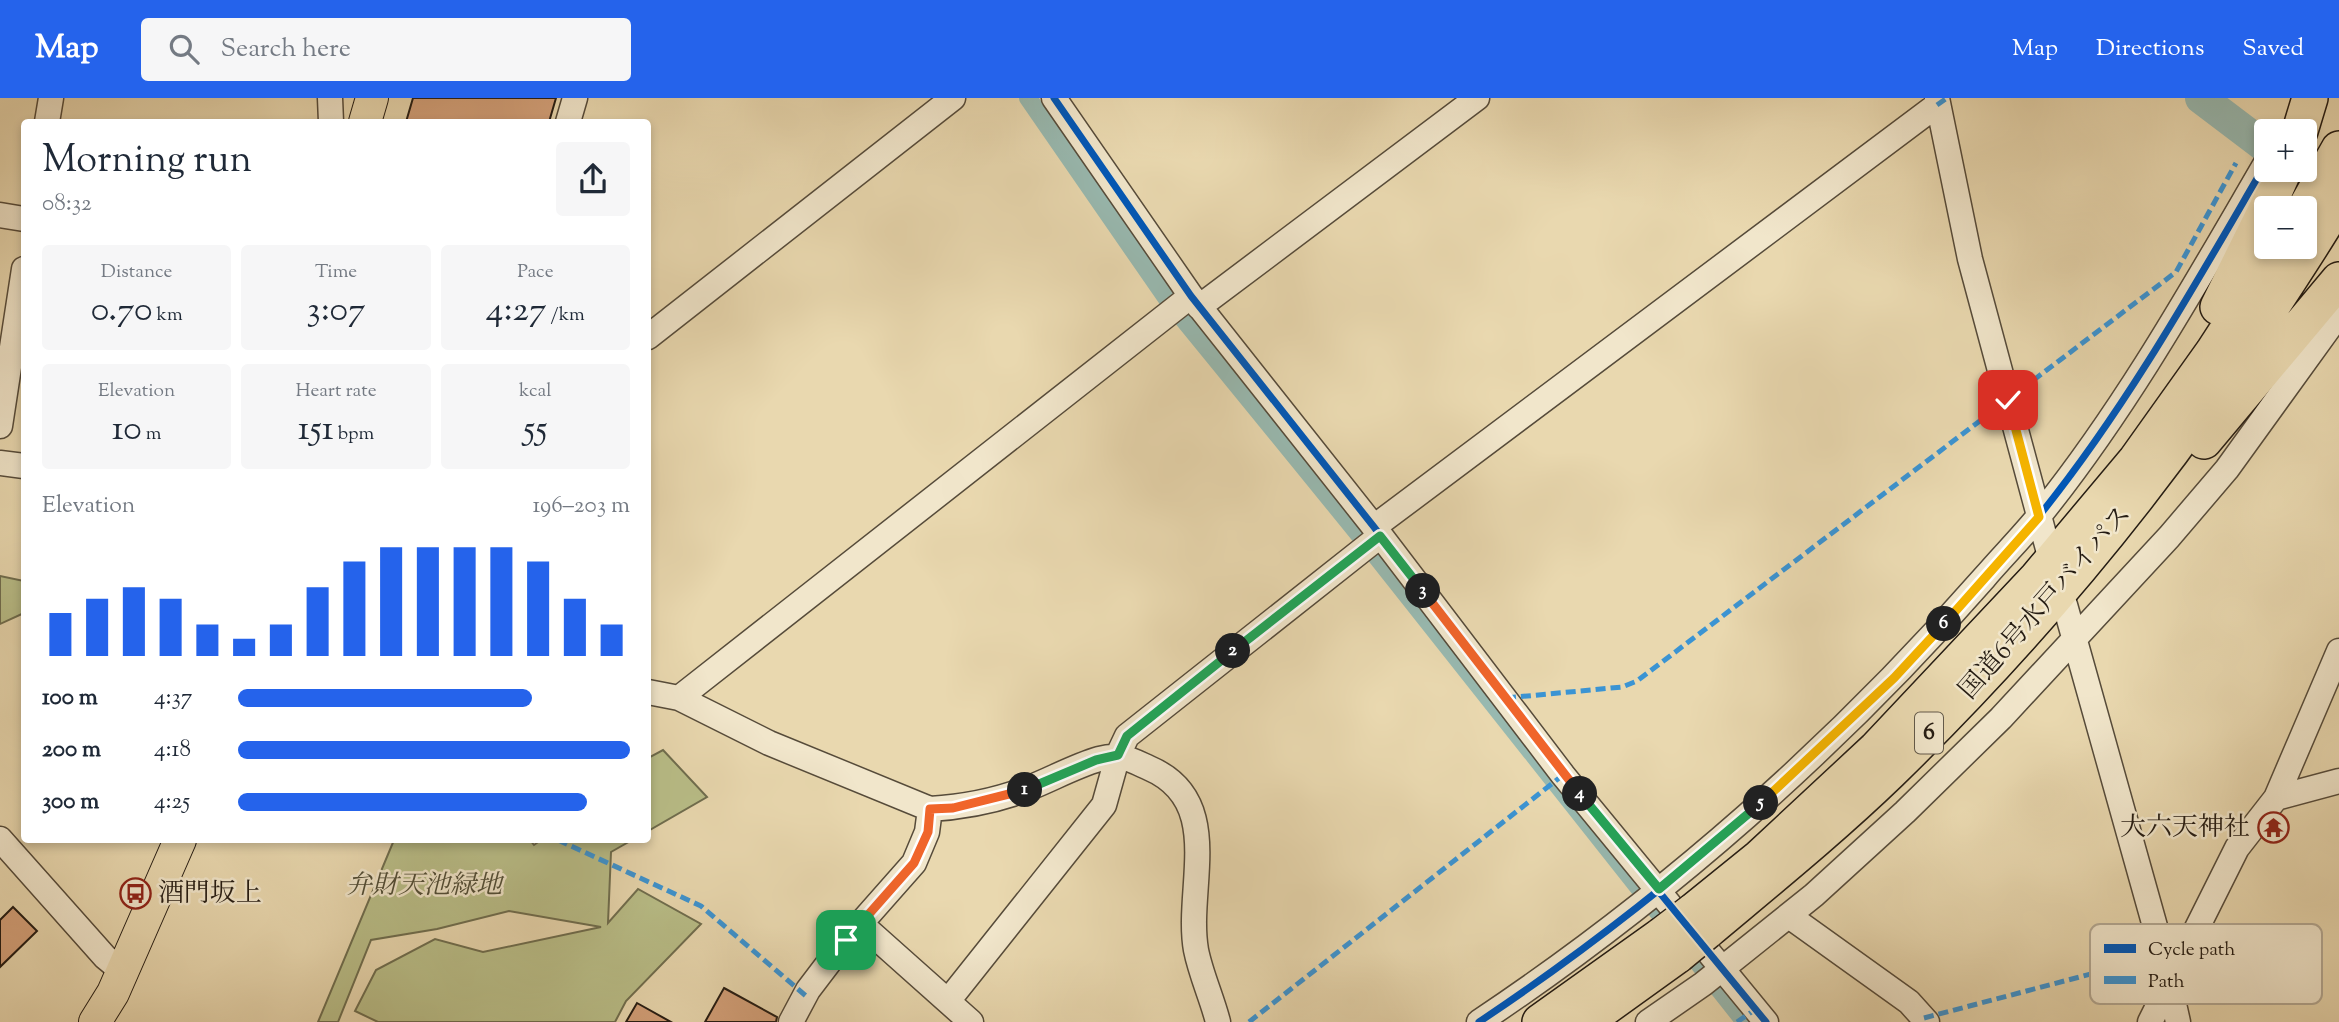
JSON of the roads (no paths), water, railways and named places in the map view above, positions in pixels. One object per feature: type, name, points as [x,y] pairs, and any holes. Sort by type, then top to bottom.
[{"type":"highway","points":[[2304,119],[2310,98]]},
{"type":"highway","points":[[2312,196],[2339,149]]},
{"type":"highway","name":"国道6号水戸バイパス","points":[[1585,1022],[1670,945],[1828,829],[1916,746],[2003,657],[2127,511],[2235,364],[2339,200]]},
{"type":"highway","points":[[2062,542],[2150,425],[2254,237]]},
{"type":"highway","name":"国道6号水戸バイパス","points":[[1699,922],[1760,857],[1876,749],[2136,460],[2273,259]]},
{"type":"highway","points":[[2127,511],[2174,475],[2339,280]]},
{"type":"highway","name":"国道6号水戸バイパス","points":[[1541,1022],[1670,945]]},
{"type":"main road","points":[[367,119],[372,98]]},
{"type":"main road","points":[[94,1022],[122,971],[179,843]]},
{"type":"street","points":[[48,119],[51,98]]},
{"type":"street","points":[[569,119],[575,98]]},
{"type":"street","points":[[651,335],[953,98]]},
{"type":"street","points":[[1054,98],[1186,304],[1563,775],[1650,896],[1714,975],[1766,1022]]},
{"type":"street","points":[[679,698],[1186,304],[1477,98]]},
{"type":"street","points":[[2290,119],[2303,98]]},
{"type":"street","points":[[948,1001],[1104,805],[1118,755],[1127,736],[1372,538],[1937,101],[1970,259],[2039,517],[2062,542]]},
{"type":"street","points":[[1479,1022],[1568,961],[1650,896],[1783,784],[1894,678],[2039,517],[2119,407],[2255,182]]},
{"type":"street","points":[[0,215],[21,218]]},
{"type":"street","points":[[0,426],[21,289]]},
{"type":"street","points":[[1648,1022],[1789,916],[1905,812],[2001,718],[2169,537],[2227,469],[2339,314]]},
{"type":"street","points":[[0,463],[21,466]]},
{"type":"street","points":[[2065,606],[2152,924]]},
{"type":"street","points":[[2198,924],[2237,848],[2276,798],[2339,651]]},
{"type":"street","points":[[651,693],[679,698],[769,743],[930,809],[953,808],[1027,789],[1096,760],[1118,755],[1168,778],[1181,792],[1196,823],[1199,843],[1194,888],[1196,951],[1218,1022]]},
{"type":"street","points":[[2276,798],[2339,781]]},
{"type":"street","points":[[791,1022],[808,990],[921,851],[928,832],[930,809]]},
{"type":"street","points":[[0,839],[105,957],[122,971]]},
{"type":"street","points":[[1789,916],[1909,1002],[1927,1022]]},
{"type":"street","points":[[861,924],[971,1022]]},
{"type":"street","points":[[2150,1022],[2158,1004]]},
{"type":"street","points":[[2174,1004],[2178,1022]]},
{"type":"waterway","points":[[1028,98],[1167,299],[1361,537],[1745,1022]]},
{"type":"waterway","points":[[2201,98],[2254,138]]},
{"type":"place","name":"大六天神社","points":[[2273,828]]},
{"type":"place","name":"酒門坂上","points":[[135,894]]},
{"type":"park label","name":"弁財天池緑地","points":[[424,886]]}]
